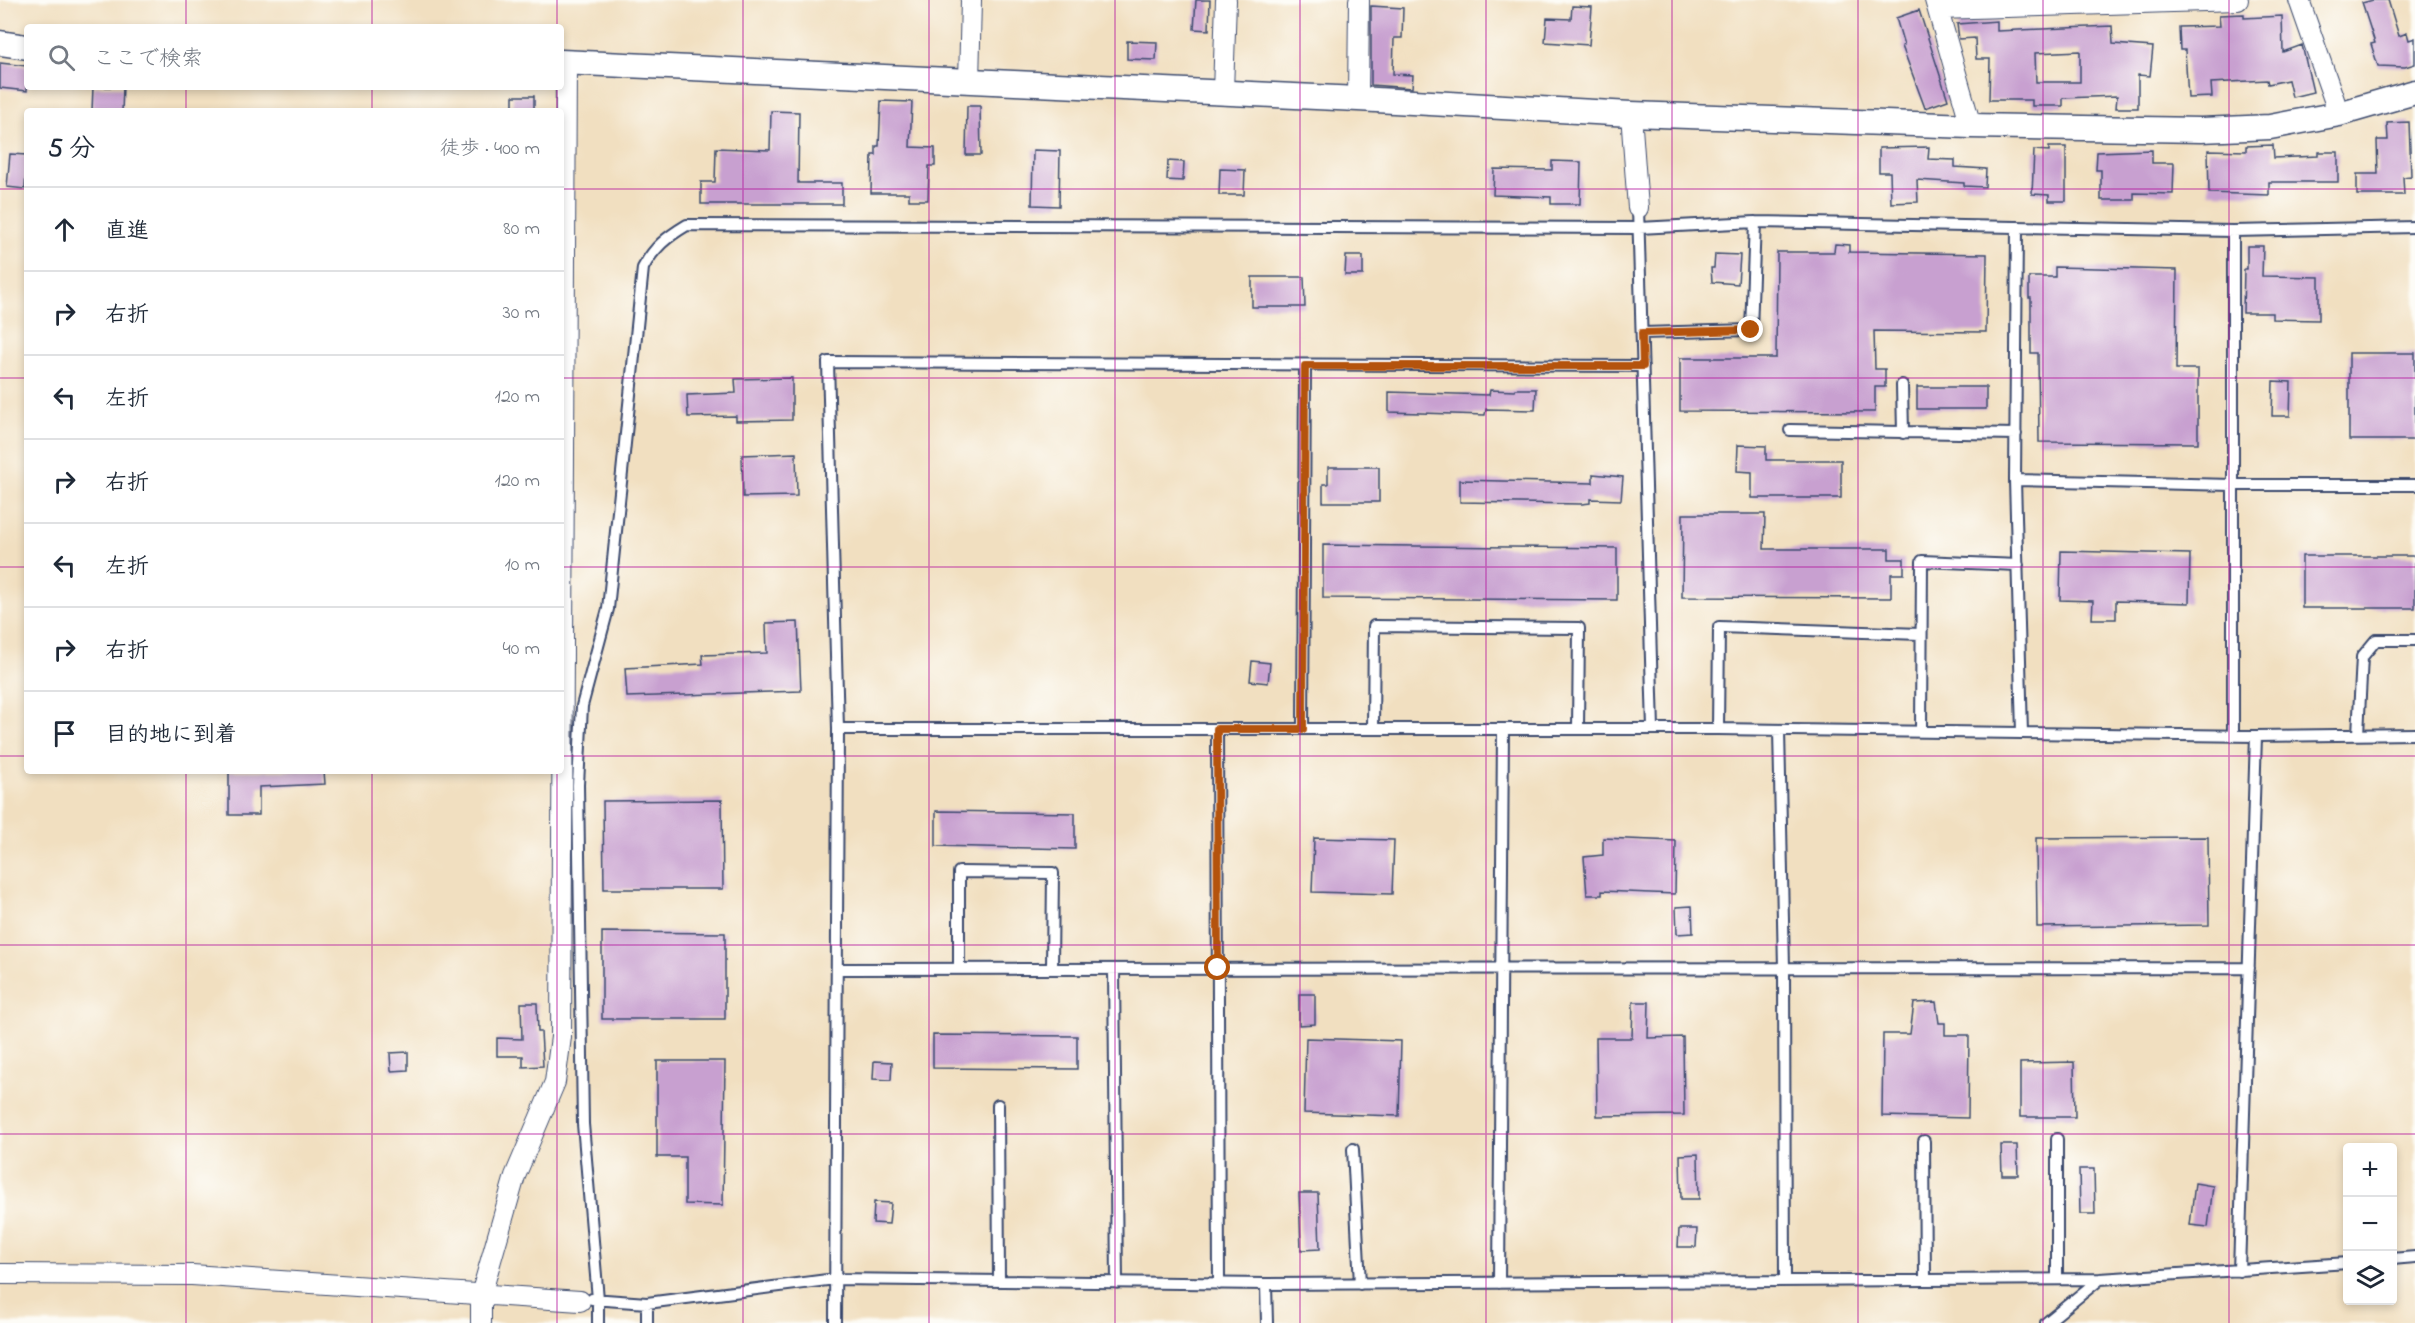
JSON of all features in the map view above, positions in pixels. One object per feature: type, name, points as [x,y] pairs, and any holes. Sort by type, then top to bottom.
[{"type":"street","points":[[969,82],[971,0]]},
{"type":"street","points":[[1223,92],[1226,0]]},
{"type":"street","points":[[1358,99],[1359,0]]},
{"type":"street","points":[[1971,126],[1936,4],[2238,0]]},
{"type":"street","points":[[2299,0],[2338,114]]},
{"type":"street","points":[[0,43],[24,47]]},
{"type":"street","points":[[564,62],[1223,92],[1630,114],[1971,126],[2201,130],[2270,127],[2338,114],[2415,92]]},
{"type":"street","points":[[563,90],[563,108]]},
{"type":"street","points":[[1630,114],[1638,208]]},
{"type":"street","points":[[481,1323],[481,1295],[515,1176],[555,1082],[561,1037],[562,774]]},
{"type":"street","points":[[0,1274],[192,1275],[589,1300]]},
{"type":"lane","points":[[1638,208],[1653,729]]},
{"type":"lane","points":[[1642,333],[1751,330],[1755,222]]},
{"type":"lane","points":[[598,1323],[589,1300],[583,1124],[578,785],[581,717],[608,609],[643,268],[652,252],[667,237],[687,225],[1639,228],[1755,222],[2233,231],[2415,227]]},
{"type":"lane","points":[[2017,227],[2015,480],[2022,733]]},
{"type":"lane","points":[[2233,231],[2233,735]]},
{"type":"lane","points":[[835,1323],[838,729],[828,362],[1643,366]]},
{"type":"lane","points":[[1303,729],[1305,366]]},
{"type":"lane","points":[[1902,385],[1903,433]]},
{"type":"lane","points":[[1790,430],[2016,434]]},
{"type":"lane","points":[[2015,480],[2233,485],[2415,485]]},
{"type":"lane","points":[[1921,731],[1922,561],[2018,565]]},
{"type":"lane","points":[[1373,729],[1374,626],[1579,628],[1578,729]]},
{"type":"lane","points":[[1718,729],[1719,627],[1920,633]]},
{"type":"lane","points":[[2358,734],[2362,657],[2376,640],[2415,640]]},
{"type":"lane","points":[[838,729],[1718,729],[2256,736],[2415,734]]},
{"type":"lane","points":[[1217,729],[1219,1284]]},
{"type":"lane","points":[[1499,1283],[1503,729]]},
{"type":"lane","points":[[1779,730],[1784,968],[1785,1281]]},
{"type":"lane","points":[[2239,1271],[2256,736]]},
{"type":"lane","points":[[959,968],[960,872],[1053,873],[1052,968]]},
{"type":"lane","points":[[837,969],[2248,968]]},
{"type":"lane","points":[[1114,969],[1117,1282]]},
{"type":"lane","points":[[998,1105],[999,1281]]},
{"type":"lane","points":[[2056,1139],[2057,1279]]},
{"type":"lane","points":[[1924,1141],[1925,1280]]},
{"type":"lane","points":[[1353,1149],[1360,1284]]},
{"type":"lane","points":[[2397,1259],[2415,1257]]},
{"type":"lane","points":[[589,1300],[647,1303],[835,1279],[1219,1284],[2100,1279],[2343,1263]]},
{"type":"lane","points":[[2046,1323],[2100,1279]]},
{"type":"lane","points":[[1266,1284],[1267,1323]]},
{"type":"lane","points":[[647,1303],[647,1323]]},
{"type":"building","points":[[1196,0],[1210,0],[1209,30],[1194,29]]},
{"type":"building","points":[[2388,0],[2399,36],[2407,33],[2409,40],[2415,38],[2415,64],[2405,67],[2378,66],[2371,44],[2375,43],[2362,3]]},
{"type":"building","points":[[1371,6],[1403,8],[1402,38],[1394,38],[1393,74],[1413,75],[1412,88],[1371,85]]},
{"type":"building","points":[[1572,6],[1592,7],[1589,45],[1545,42],[1547,18],[1571,19]]},
{"type":"building","points":[[1919,10],[1948,100],[1925,108],[1902,46],[1904,45],[1896,18]]},
{"type":"building","points":[[2244,14],[2244,18],[2282,16],[2283,52],[2302,45],[2313,92],[2292,97],[2288,80],[2268,84],[2267,80],[2211,83],[2212,97],[2188,98],[2185,50],[2180,50],[2179,27],[2220,26],[2219,15]]},
{"type":"building","points":[[1997,21],[1997,31],[2112,26],[2113,44],[2153,47],[2150,76],[2138,75],[2138,108],[2116,108],[2117,96],[2063,98],[2063,106],[2032,106],[2032,100],[1989,100],[1990,59],[1976,59],[1975,38],[1959,39],[1957,24]],"holes":[[[2080,51],[2080,82],[2036,82],[2035,53]]]},
{"type":"building","points":[[1127,41],[1157,42],[1156,60],[1127,59]]},
{"type":"building","points":[[0,63],[24,66],[24,90],[27,91],[0,88]]},
{"type":"building","points":[[93,90],[123,90],[122,108],[92,108]]},
{"type":"building","points":[[513,96],[534,96],[534,108],[513,108]]},
{"type":"building","points":[[881,101],[912,102],[910,147],[935,148],[935,166],[929,166],[928,200],[909,200],[909,193],[871,193],[872,155],[876,155],[876,146],[879,146]]},
{"type":"building","points":[[967,106],[980,106],[981,155],[966,155]]},
{"type":"building","points":[[771,111],[799,112],[798,183],[842,183],[842,204],[701,204],[701,182],[715,182],[716,148],[770,150]]},
{"type":"building","points":[[2409,122],[2411,176],[2403,177],[2404,195],[2357,195],[2357,174],[2378,174],[2377,140],[2388,140],[2387,123]]},
{"type":"building","points":[[2273,145],[2274,158],[2318,156],[2318,152],[2338,152],[2338,182],[2269,182],[2269,195],[2209,193],[2208,150],[2246,151],[2246,146]]},
{"type":"building","points":[[1929,147],[1928,159],[1955,160],[1955,167],[1986,169],[1985,187],[1964,186],[1964,183],[1917,180],[1918,202],[1891,203],[1890,172],[1879,172],[1879,148]]},
{"type":"building","points":[[2049,147],[2066,147],[2066,201],[2049,201],[2049,195],[2032,194],[2034,150],[2049,151]]},
{"type":"building","points":[[1033,150],[1060,151],[1059,206],[1032,205]]},
{"type":"building","points":[[2152,150],[2152,163],[2174,163],[2173,194],[2134,193],[2134,200],[2101,200],[2101,170],[2096,170],[2097,152]]},
{"type":"building","points":[[10,154],[24,155],[24,189],[7,187]]},
{"type":"building","points":[[1168,161],[1184,162],[1183,181],[1167,180]]},
{"type":"building","points":[[1552,161],[1581,162],[1580,204],[1551,204],[1551,197],[1493,195],[1494,169],[1552,170]]},
{"type":"building","points":[[1220,169],[1245,170],[1244,195],[1219,195]]},
{"type":"building","points":[[1835,244],[1849,245],[1849,252],[1987,254],[1986,332],[1874,331],[1875,369],[1885,369],[1885,387],[1875,387],[1875,412],[1680,411],[1680,358],[1776,358],[1777,252],[1834,252]]},
{"type":"building","points":[[2247,246],[2263,246],[2262,276],[2319,277],[2319,320],[2272,319],[2272,313],[2243,313]]},
{"type":"building","points":[[1715,254],[1740,255],[1738,284],[1712,282],[1711,268],[1714,268]]},
{"type":"building","points":[[1346,256],[1363,256],[1363,275],[1345,275]]},
{"type":"building","points":[[2055,267],[2177,270],[2176,369],[2198,369],[2198,443],[2039,442],[2038,353],[2031,353],[2029,277],[2055,277]]},
{"type":"building","points":[[1252,277],[1304,277],[1305,307],[1252,307]]},
{"type":"building","points":[[2349,353],[2415,353],[2415,440],[2349,440]]},
{"type":"building","points":[[792,378],[792,420],[736,421],[736,416],[688,417],[687,395],[736,393],[735,379]]},
{"type":"building","points":[[2273,381],[2291,382],[2290,416],[2272,416]]},
{"type":"building","points":[[1917,387],[1986,387],[1986,409],[1917,409]]},
{"type":"building","points":[[1515,389],[1536,389],[1535,410],[1486,409],[1485,415],[1389,412],[1389,392],[1489,395],[1490,390],[1515,391]]},
{"type":"building","points":[[1738,445],[1766,446],[1766,460],[1841,460],[1841,498],[1752,498],[1752,472],[1737,471]]},
{"type":"building","points":[[796,453],[797,496],[743,497],[742,455]]},
{"type":"building","points":[[1328,467],[1379,467],[1379,502],[1323,502],[1323,484],[1328,484]]},
{"type":"building","points":[[1593,474],[1623,477],[1621,500],[1590,499],[1590,503],[1582,504],[1460,502],[1460,480],[1593,483]]},
{"type":"building","points":[[1683,514],[1765,514],[1764,549],[1889,549],[1889,559],[1904,559],[1904,574],[1891,574],[1891,598],[1682,597]]},
{"type":"building","points":[[1323,545],[1617,548],[1617,600],[1323,598]]},
{"type":"building","points":[[2061,551],[2190,554],[2189,603],[2116,601],[2116,619],[2092,619],[2093,601],[2060,600]]},
{"type":"building","points":[[2302,556],[2415,556],[2415,608],[2302,608]]},
{"type":"building","points":[[798,622],[801,691],[627,697],[625,668],[703,664],[702,655],[767,653],[766,623]]},
{"type":"building","points":[[1252,661],[1270,663],[1268,683],[1250,681]]},
{"type":"building","points":[[229,774],[324,774],[325,784],[259,787],[259,815],[229,815]]},
{"type":"building","points":[[722,800],[723,889],[604,889],[603,801]]},
{"type":"building","points":[[936,811],[1075,813],[1075,849],[936,846]]},
{"type":"building","points":[[2208,837],[2209,925],[2037,927],[2036,838]]},
{"type":"building","points":[[1314,838],[1394,840],[1392,894],[1312,892]]},
{"type":"building","points":[[1603,838],[1676,841],[1675,894],[1602,891],[1602,895],[1587,895],[1584,857],[1603,855]]},
{"type":"building","points":[[1692,906],[1693,933],[1677,934],[1676,907]]},
{"type":"building","points":[[602,932],[725,933],[725,1019],[602,1019]]},
{"type":"building","points":[[1299,994],[1315,994],[1315,1024],[1299,1025]]},
{"type":"building","points":[[1633,1002],[1649,1002],[1648,1038],[1683,1037],[1684,1115],[1597,1116],[1596,1038],[1632,1038]]},
{"type":"building","points":[[1936,1002],[1939,1023],[1945,1023],[1945,1035],[1969,1035],[1968,1118],[1882,1116],[1883,1034],[1910,1034],[1914,1003]]},
{"type":"building","points":[[521,1003],[537,1003],[543,1066],[523,1067],[523,1056],[497,1056],[497,1038],[522,1039]]},
{"type":"building","points":[[933,1035],[1077,1036],[1077,1069],[933,1068]]},
{"type":"building","points":[[1306,1038],[1401,1041],[1399,1116],[1304,1113]]},
{"type":"building","points":[[408,1052],[408,1070],[391,1071],[390,1053]]},
{"type":"building","points":[[657,1061],[725,1061],[723,1205],[685,1204],[685,1157],[657,1157]]},
{"type":"building","points":[[874,1061],[892,1062],[891,1080],[873,1079]]},
{"type":"building","points":[[2074,1062],[2075,1117],[2020,1117],[2020,1063]]},
{"type":"building","points":[[2001,1145],[2017,1145],[2018,1175],[2002,1175]]},
{"type":"building","points":[[1698,1154],[1699,1199],[1681,1199],[1680,1155]]},
{"type":"building","points":[[2079,1169],[2094,1169],[2095,1214],[2080,1214]]},
{"type":"building","points":[[2195,1183],[2213,1186],[2208,1227],[2190,1225]]},
{"type":"building","points":[[1299,1193],[1318,1193],[1320,1249],[1301,1250]]},
{"type":"building","points":[[874,1202],[891,1203],[889,1224],[873,1223]]},
{"type":"building","points":[[1679,1229],[1697,1229],[1696,1247],[1678,1247]]},
{"type":"route","points":[[1218,968],[1217,729],[1303,729],[1305,366],[1643,366],[1642,333],[1751,330]]}]
